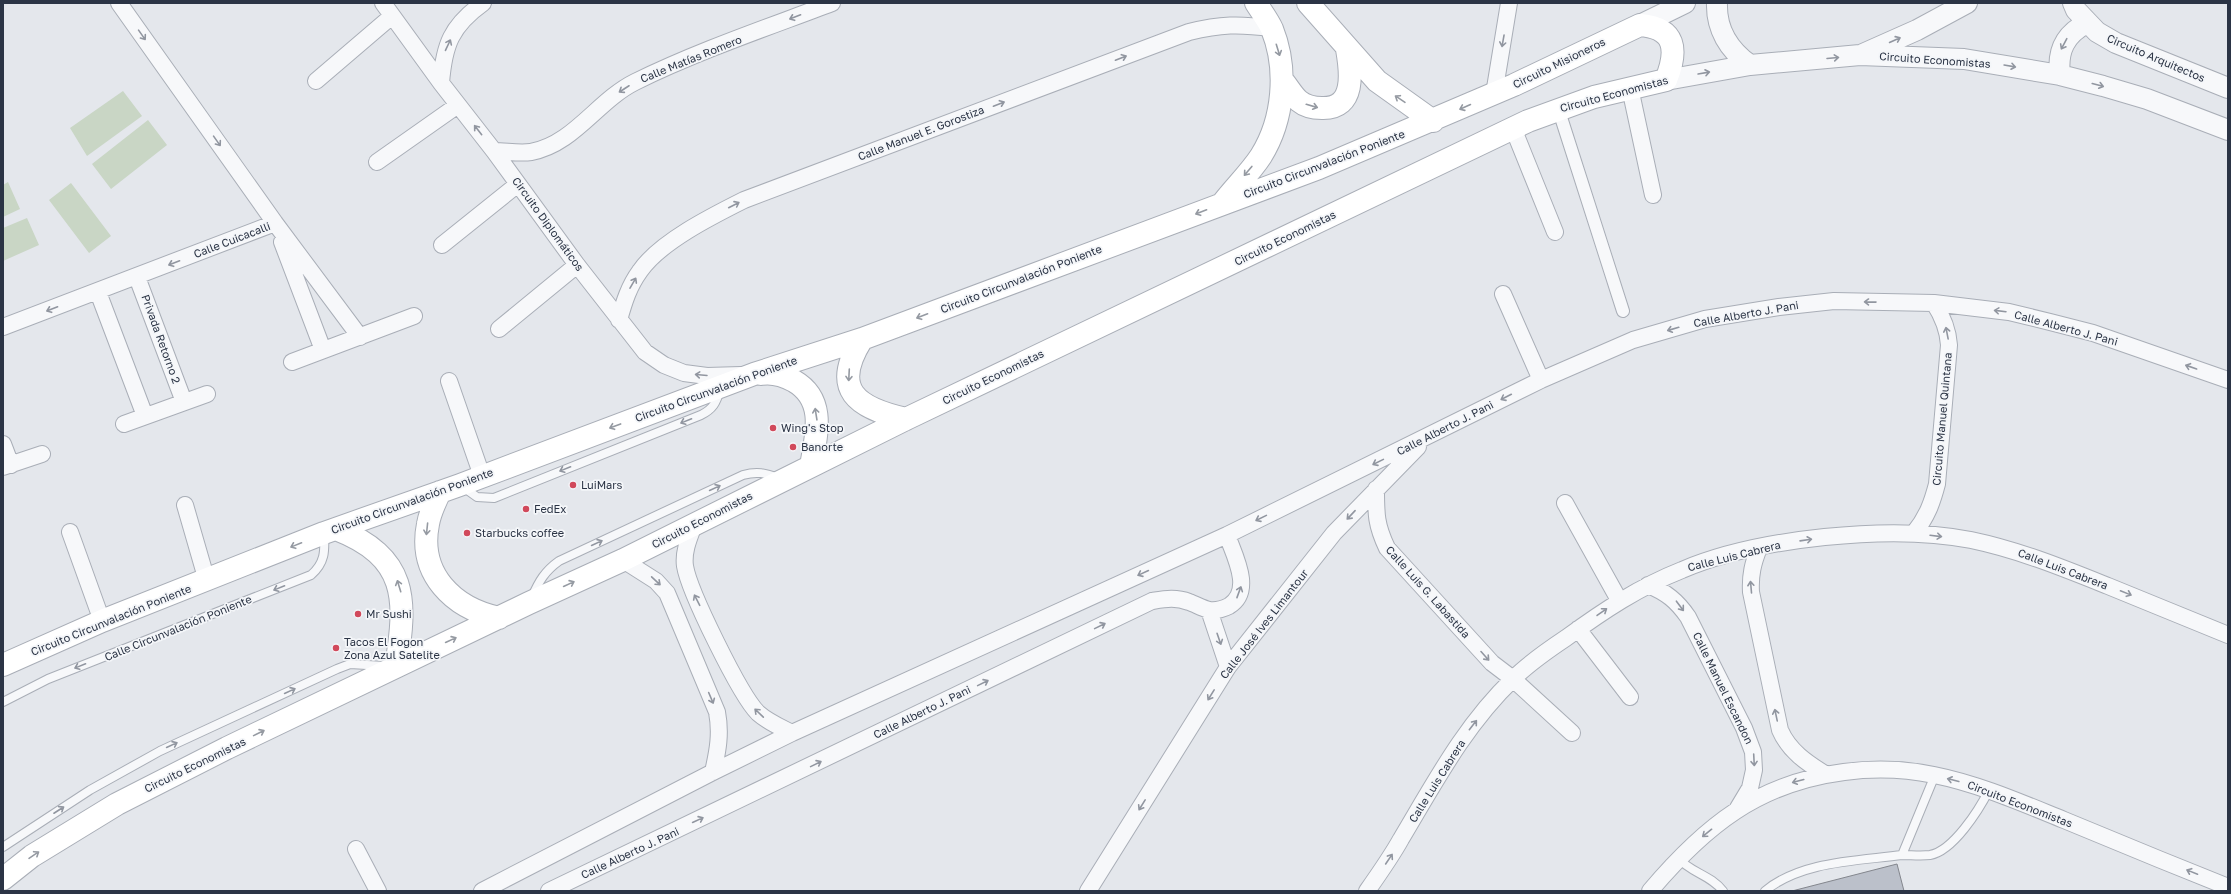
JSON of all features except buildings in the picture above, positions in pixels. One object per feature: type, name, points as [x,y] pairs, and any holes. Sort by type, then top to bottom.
[{"type":"main road","points":[[1221,204],[1261,156],[1276,122],[1283,81],[1281,58],[1272,28],[1256,3]]},
{"type":"main road","points":[[1308,3],[1347,49],[1377,81],[1433,121]]},
{"type":"main road","points":[[1640,25],[1658,28],[1664,32],[1672,43],[1674,57],[1666,80]]},
{"type":"main road","name":"Circuito Misioneros","points":[[1433,121],[1640,25]]},
{"type":"main road","points":[[1283,81],[1299,101],[1313,108],[1330,108],[1343,101],[1349,88],[1351,72],[1347,49]]},
{"type":"main road","name":"Circuito Economistas","points":[[3,879],[32,856],[117,804],[396,666],[623,560],[906,419],[1513,128],[1558,108],[1630,88],[1666,80]]},
{"type":"main road","name":"Circuito Circunvalación Poniente","points":[[3,665],[102,621],[207,581],[330,531],[460,485],[754,374],[862,339],[1319,168],[1433,121]]},
{"type":"main road","points":[[862,339],[853,354],[850,365],[849,388],[854,397],[870,408],[906,419]]},
{"type":"main road","points":[[754,374],[777,374],[797,383],[810,396],[817,413],[818,424],[811,466]]},
{"type":"main road","points":[[440,492],[431,513],[427,534],[428,556],[434,572],[442,586],[467,608],[482,614],[499,618]]},
{"type":"main road","points":[[330,531],[368,545],[381,557],[396,577],[401,593],[402,631],[396,666]]},
{"type":"street","name":"Calle Cuicacalli","points":[[3,327],[138,277],[275,223],[119,3]]},
{"type":"street","name":"Circuito Diplomáticos","points":[[383,3],[577,265],[645,352],[664,365],[684,373],[707,376],[754,374]]},
{"type":"street","points":[[441,83],[444,53],[454,30],[473,10],[483,3]]},
{"type":"street","name":"Calle Matías Romero","points":[[494,151],[530,152],[558,143],[605,101],[633,83],[671,65],[832,3]]},
{"type":"street","points":[[1494,94],[1509,3]]},
{"type":"street","name":"Circuito Misioneros","points":[[1640,25],[1685,3]]},
{"type":"street","points":[[1717,3],[1718,21],[1725,40],[1732,49],[1750,64]]},
{"type":"street","points":[[1860,55],[1917,30],[1968,3]]},
{"type":"street","name":"Circuito Arquitectos","points":[[2073,3],[2076,10],[2087,23],[2097,32],[2116,43],[2228,88]]},
{"type":"street","points":[[316,81],[392,16]]},
{"type":"street","points":[[2060,75],[2059,57],[2061,48],[2071,33],[2087,23]]},
{"type":"street","name":"Calle Manuel E. Gorostiza","points":[[619,320],[626,294],[640,270],[661,249],[711,216],[744,200],[1189,32],[1215,25],[1240,24],[1272,28]]},
{"type":"street","name":"Circuito Economistas","points":[[1666,80],[1750,64],[1860,55],[1964,59],[2060,75],[2147,99],[2228,130]]},
{"type":"street","points":[[1630,88],[1653,195]]},
{"type":"street","points":[[377,162],[458,105]]},
{"type":"street","points":[[1558,108],[1623,311]]},
{"type":"street","points":[[1513,128],[1555,232]]},
{"type":"street","points":[[442,245],[518,184]]},
{"type":"street","points":[[275,223],[360,336]]},
{"type":"street","points":[[275,223],[323,350]]},
{"type":"street","points":[[499,329],[577,265]]},
{"type":"street","name":"Privada Retorno 2","points":[[138,277],[184,402]]},
{"type":"street","points":[[98,292],[145,416]]},
{"type":"street","points":[[1503,294],[1541,380]]},
{"type":"street","name":"Calle Alberto J. Pani","points":[[482,891],[712,772],[792,733],[1227,535],[1541,380],[1633,340],[1705,319],[1779,306],[1834,301],[1934,303],[2009,312],[2093,333],[2228,380]]},
{"type":"street","name":"Circuito Manuel Quintana","points":[[1914,533],[1925,520],[1932,504],[1937,484],[1949,345],[1946,327],[1934,303]]},
{"type":"street","points":[[292,362],[414,316]]},
{"type":"street","points":[[449,381],[482,476]]},
{"type":"street","points":[[124,424],[207,394]]},
{"type":"street","name":"Calle José Ives Limantour","points":[[1088,891],[1228,667],[1334,533],[1428,437]]},
{"type":"street","points":[[3,444],[7,466],[42,454]]},
{"type":"street","name":"Calle Luis G. Labastida","points":[[1376,489],[1378,531],[1387,548],[1492,663],[1513,679],[1572,733]]},
{"type":"street","points":[[1565,503],[1619,600]]},
{"type":"street","points":[[185,505],[207,581]]},
{"type":"street","points":[[694,525],[687,542],[684,565],[690,587],[744,695],[758,712],[771,723],[792,733]]},
{"type":"street","points":[[70,532],[102,621]]},
{"type":"street","name":"Calle Luis Cabrera","points":[[1367,891],[1400,843],[1451,754],[1513,679],[1578,629],[1619,600],[1684,568],[1759,548],[1846,535],[1914,533],[1970,540],[2033,556],[2228,635]]},
{"type":"street","points":[[1227,535],[1241,575],[1239,595],[1233,603],[1223,609],[1209,610],[1228,667]]},
{"type":"street","points":[[1759,548],[1753,563],[1750,578],[1751,592],[1780,730],[1784,741],[1794,752],[1825,774]]},
{"type":"street","points":[[623,560],[656,580],[667,593],[714,705],[720,730],[719,748],[712,772]]},
{"type":"street","name":"Calle Manuel Escandon","points":[[1648,585],[1663,591],[1677,602],[1688,617],[1744,728],[1753,752],[1754,770],[1750,788],[1737,809]]},
{"type":"street","name":"Calle Alberto J. Pani","points":[[550,891],[1152,601],[1178,599],[1209,610]]},
{"type":"street","points":[[1578,629],[1630,697]]},
{"type":"street","name":"Circuito Economistas","points":[[1650,891],[1678,858],[1706,833],[1737,809],[1774,789],[1825,774],[1865,769],[1911,771],[1935,775],[1989,790],[2228,887]]},
{"type":"street","points":[[356,849],[378,891]]},
{"type":"lane","points":[[460,485],[477,497],[494,498],[701,415],[711,410],[716,402],[721,387]]},
{"type":"lane","points":[[529,603],[540,578],[548,568],[559,561],[743,475],[754,472],[763,472],[782,480]]},
{"type":"lane","name":"Calle Circunvalación Poniente","points":[[3,702],[48,679],[311,575],[319,568],[325,555],[330,531]]},
{"type":"lane","name":"Circuito Economistas","points":[[3,847],[90,790],[160,751],[337,669],[350,664],[396,666]]},
{"type":"lane","points":[[1902,856],[1935,775]]},
{"type":"lane","points":[[1765,891],[1773,884],[1792,875],[1814,868],[1844,862],[1902,856],[1931,855],[1950,845],[1981,806],[1989,790]]},
{"type":"lane","points":[[1678,858],[1685,866],[1716,881],[1723,891]]},
{"type":"green space","points":[[123,91],[142,116],[87,156],[70,128]]},
{"type":"green space","points":[[148,120],[167,145],[111,189],[92,164]]},
{"type":"green space","points":[[8,182],[20,209],[3,217],[3,185]]},
{"type":"green space","points":[[71,183],[111,236],[89,253],[49,200]]},
{"type":"green space","points":[[27,218],[39,245],[3,261],[3,228]]},
{"type":"place","name":"Wing's Stop","points":[[773,428]]},
{"type":"place","name":"Banorte","points":[[793,447]]},
{"type":"place","name":"LuiMars","points":[[573,485]]},
{"type":"place","name":"FedEx","points":[[526,509]]},
{"type":"place","name":"Starbucks coffee","points":[[467,533]]},
{"type":"place","name":"Mr Sushi","points":[[358,614]]},
{"type":"place","name":"Tacos El Fogon Zona Azul Satelite","points":[[336,648]]}]
